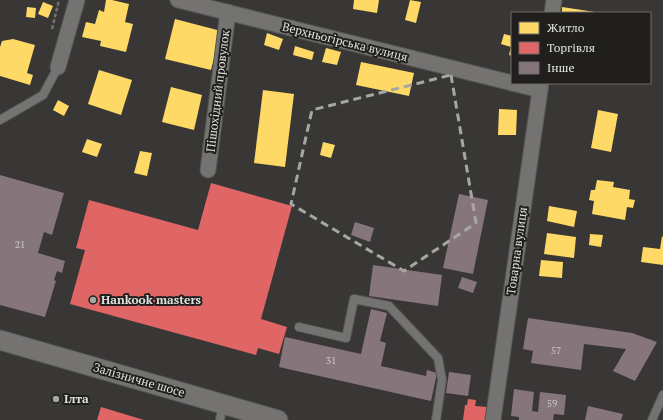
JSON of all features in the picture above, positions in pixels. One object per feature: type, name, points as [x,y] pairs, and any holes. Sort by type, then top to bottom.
[{"type":"street","points":[[58,67],[77,0]]},
{"type":"street","name":"Верхньогірська вулиця","points":[[178,0],[511,83]]},
{"type":"street","points":[[552,12],[554,0]]},
{"type":"street","name":"Пішохідний провулок","points":[[208,170],[228,12]]},
{"type":"street","name":"Верхньогірська вулиця","points":[[521,84],[540,86]]},
{"type":"street","name":"Товарна вулиця","points":[[493,420],[540,86]]},
{"type":"street","name":"Залізничне шосе","points":[[0,340],[222,412],[278,420]]},
{"type":"lane","points":[[0,120],[43,95],[58,67]]},
{"type":"lane","points":[[299,327],[346,338],[354,299],[389,306],[438,358],[442,380],[436,420]]},
{"type":"lane","points":[[652,420],[663,395]]},
{"type":"path","points":[[51,30],[59,0]]},
{"type":"highlighted area","points":[[451,75],[476,223],[404,271],[291,204],[312,110]]},
{"type":"building: Житло","points":[[106,0],[129,4],[125,22],[133,24],[126,52],[100,46],[101,41],[82,37],[86,22],[95,24],[99,10],[104,12]]},
{"type":"building: Житло","points":[[354,0],[379,0],[377,13],[353,9]]},
{"type":"building: Житло","points":[[410,0],[421,2],[416,23],[405,20]]},
{"type":"building: Житло","points":[[43,2],[53,6],[48,18],[38,14]]},
{"type":"building: Житло","points":[[27,7],[36,8],[35,18],[26,17]]},
{"type":"building: Житло","points":[[562,7],[595,12],[562,12]]},
{"type":"building: Житло","points":[[175,19],[221,31],[211,70],[165,59]]},
{"type":"building: Житло","points":[[267,33],[283,39],[279,50],[264,45]]},
{"type":"building: Житло","points":[[504,34],[511,36],[511,47],[501,44]]},
{"type":"building: Житло","points":[[13,39],[35,45],[27,73],[33,75],[30,85],[0,76],[0,47],[2,41]]},
{"type":"building: Житло","points":[[295,46],[314,52],[312,60],[293,55]]},
{"type":"building: Житло","points":[[326,48],[341,52],[337,65],[322,62]]},
{"type":"building: Житло","points":[[361,62],[414,73],[409,96],[356,85]]},
{"type":"building: Житло","points":[[99,70],[132,80],[121,115],[88,104]]},
{"type":"building: Житло","points":[[171,87],[202,95],[194,130],[162,122]]},
{"type":"building: Житло","points":[[263,90],[294,94],[285,167],[254,163]]},
{"type":"building: Житло","points":[[58,100],[69,106],[64,116],[53,110]]},
{"type":"building: Житло","points":[[499,109],[517,110],[516,135],[498,135]]},
{"type":"building: Житло","points":[[598,110],[618,114],[611,152],[591,148]]},
{"type":"building: Житло","points":[[87,139],[102,144],[97,157],[82,152]]},
{"type":"building: Житло","points":[[323,142],[335,145],[331,158],[320,155]]},
{"type":"building: Житло","points":[[140,151],[152,153],[147,176],[134,173]]},
{"type":"building: Житло","points":[[597,180],[614,182],[613,187],[630,190],[629,199],[635,200],[633,208],[627,207],[625,220],[592,214],[594,201],[589,200],[591,190],[595,190]]},
{"type":"building: Житло","points":[[549,206],[577,211],[574,227],[547,221]]},
{"type":"building: Житло","points":[[547,233],[576,237],[574,258],[544,254]]},
{"type":"building: Житло","points":[[590,234],[603,235],[601,247],[589,245]]},
{"type":"building: Житло","points":[[662,236],[663,265],[641,262],[643,247],[660,249]]},
{"type":"building: Житло","points":[[541,260],[563,262],[562,278],[539,276]]},
{"type":"building: Торгівля","points":[[211,183],[292,206],[261,319],[287,327],[279,354],[258,348],[256,355],[70,304],[85,250],[76,248],[89,200],[198,230]]},
{"type":"building: Торгівля","points":[[468,399],[476,400],[475,406],[487,407],[485,420],[463,420],[465,405],[467,405]]},
{"type":"building: Торгівля","name":"Ілта","points":[[101,407],[144,420],[97,420]]},
{"type":"building: Інше","points":[[0,175],[64,193],[52,235],[44,232],[38,253],[65,261],[62,273],[57,271],[54,280],[56,281],[45,317],[0,305]]},
{"type":"building: Інше","points":[[459,194],[488,200],[473,274],[443,268]]},
{"type":"building: Інше","points":[[355,222],[374,228],[370,242],[351,235]]},
{"type":"building: Інше","points":[[373,265],[442,275],[438,306],[369,296]]},
{"type":"building: Інше","points":[[462,277],[477,282],[473,293],[458,288]]},
{"type":"building: Інше","points":[[371,309],[387,313],[380,341],[386,343],[381,366],[426,376],[427,370],[437,373],[431,401],[279,367],[285,337],[361,354]]},
{"type":"building: Інше","points":[[528,318],[632,333],[657,342],[635,381],[613,371],[626,349],[584,344],[581,370],[531,363],[533,351],[523,349]]},
{"type":"building: Інше","points":[[449,372],[471,375],[468,396],[446,393]]},
{"type":"building: Інше","points":[[514,389],[534,392],[532,411],[538,412],[540,392],[566,395],[564,415],[554,414],[553,420],[519,420],[519,417],[511,416]]},
{"type":"building: Інше","points":[[588,406],[623,414],[621,420],[585,420]]},
{"type":"place","name":"Hankook masters","points":[[93,300]]},
{"type":"place","name":"Ілта","points":[[56,399]]}]
